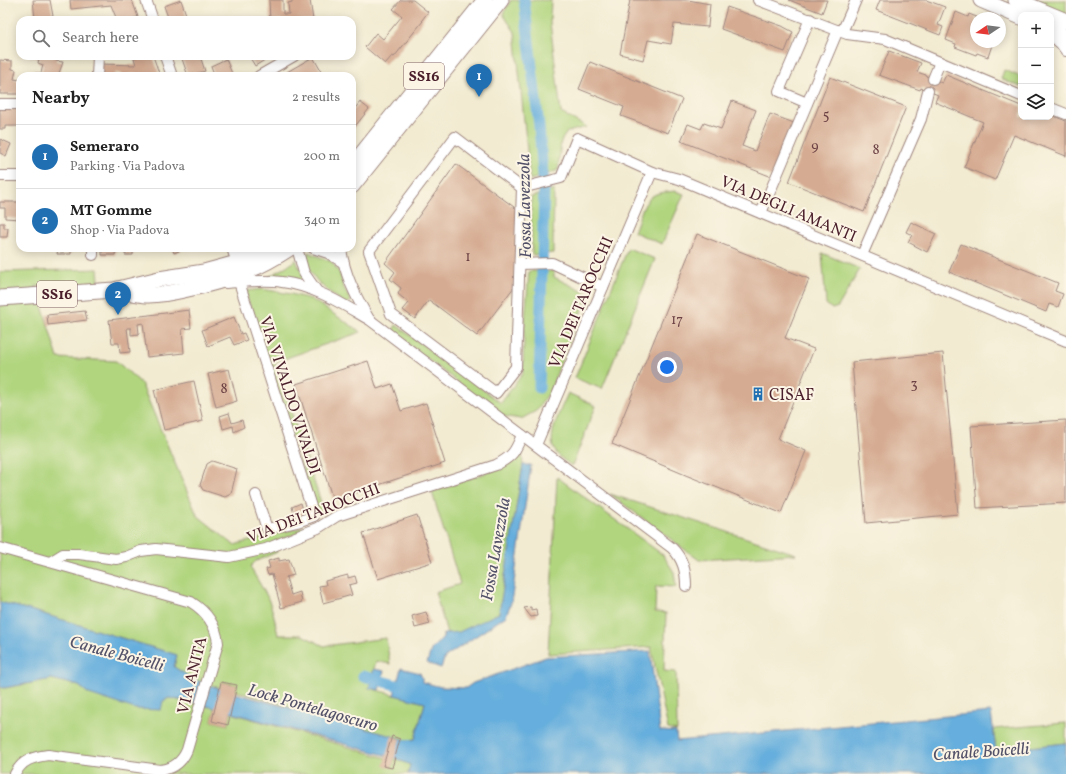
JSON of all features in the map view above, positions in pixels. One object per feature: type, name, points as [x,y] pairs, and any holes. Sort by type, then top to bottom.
[{"type":"main road","points":[[465,34],[485,0]]},
{"type":"main road","points":[[356,182],[417,94],[465,34],[501,0]]},
{"type":"main road","points":[[981,0],[1018,16]]},
{"type":"main road","points":[[1016,0],[1066,21]]},
{"type":"main road","points":[[1054,31],[1066,37]]},
{"type":"main road","name":"SS16","points":[[356,162],[417,94]]},
{"type":"main road","name":"SS16","points":[[114,290],[148,295],[168,293],[216,283],[238,274],[263,252]]},
{"type":"main road","points":[[238,274],[264,265],[284,252]]},
{"type":"main road","name":"SS16","points":[[0,298],[114,290],[159,279],[204,272],[238,274]]},
{"type":"street","points":[[146,0],[149,16]]},
{"type":"street","points":[[758,0],[855,36],[885,39],[1018,95]]},
{"type":"street","points":[[761,212],[807,103],[856,0]]},
{"type":"street","points":[[807,103],[778,90],[810,19]]},
{"type":"street","points":[[1054,38],[1066,51]]},
{"type":"street","points":[[97,72],[98,60]]},
{"type":"street","points":[[166,60],[171,72]]},
{"type":"street","points":[[267,72],[287,60]]},
{"type":"street","points":[[933,79],[940,62]]},
{"type":"street","points":[[862,255],[921,119],[928,91]]},
{"type":"street","points":[[0,104],[16,104]]},
{"type":"street","points":[[1054,109],[1065,112]]},
{"type":"street","points":[[455,136],[522,188],[520,264],[516,367],[496,394],[391,314],[369,251],[455,136]]},
{"type":"street","name":"VIA DEGLI AMANTI","points":[[522,188],[561,178],[577,138],[652,172],[679,179],[761,212],[1066,341]]},
{"type":"street","name":"VIA DEI TAROCCHI","points":[[536,445],[652,172]]},
{"type":"street","points":[[0,176],[16,176]]},
{"type":"street","name":"VIA VIVALDO VIVALDI","points":[[233,252],[238,274],[318,528]]},
{"type":"street","points":[[299,252],[304,273],[316,290]]},
{"type":"street","points":[[325,252],[344,263]]},
{"type":"street","points":[[342,252],[344,263],[358,302],[370,320]]},
{"type":"street","points":[[520,264],[552,264],[603,287]]},
{"type":"street","points":[[238,274],[316,290],[370,320],[678,553],[686,571],[686,586]]},
{"type":"street","points":[[381,329],[391,314]]},
{"type":"street","name":"VIA DEI TAROCCHI","points":[[50,562],[63,554],[79,554],[116,559],[141,551],[156,549],[229,557],[266,549],[318,528],[337,516],[496,465],[515,451],[522,435]]},
{"type":"street","points":[[256,495],[267,529],[297,522],[314,516]]},
{"type":"street","name":"VIA ANITA","points":[[0,548],[192,602],[207,615],[214,626],[218,643],[185,755],[175,766],[160,770],[48,755],[27,760],[19,766],[15,774]]},
{"type":"green space","points":[[511,0],[551,0],[550,22],[561,113],[587,127],[567,132],[561,141],[558,170],[530,180],[515,32],[503,14]]},
{"type":"green space","points":[[1029,0],[1066,0],[1066,15]]},
{"type":"green space","points":[[1004,70],[1018,76],[1018,86],[1001,79]]},
{"type":"green space","points":[[554,190],[553,253],[532,255],[531,197]]},
{"type":"green space","points":[[675,191],[684,194],[662,244],[634,232],[642,210],[648,200],[658,193]]},
{"type":"green space","points":[[628,248],[655,259],[602,389],[575,378]]},
{"type":"green space","points":[[308,252],[332,262],[340,274],[344,288],[351,301],[346,305],[316,280],[304,258]]},
{"type":"green space","points":[[822,253],[860,269],[838,307],[832,309],[826,304]]},
{"type":"green space","points":[[296,260],[306,283],[269,277]]},
{"type":"green space","points":[[98,269],[100,292],[36,286],[58,358],[116,361],[141,383],[197,515],[234,545],[303,527],[305,530],[274,542],[277,552],[256,561],[250,567],[267,596],[273,612],[278,635],[302,635],[324,646],[386,638],[390,664],[376,661],[369,688],[425,703],[415,739],[400,739],[236,691],[237,685],[222,682],[220,688],[195,680],[174,667],[177,655],[0,602],[0,272]]},
{"type":"green space","points":[[529,271],[554,271],[554,277],[588,294],[549,393],[536,411],[521,419],[502,416],[392,332],[396,325],[501,403],[523,373],[524,333]]},
{"type":"green space","points":[[262,289],[311,299],[361,332],[275,362],[325,515],[316,509],[245,291]]},
{"type":"green space","points":[[568,393],[596,406],[572,466],[562,459],[554,449],[552,443],[552,436],[556,421]]},
{"type":"green space","points":[[522,452],[523,465],[499,613],[459,633],[447,633],[435,592],[460,584],[432,492],[514,462]]},
{"type":"green space","points":[[557,477],[663,555],[674,572],[676,587],[656,586],[655,612],[666,613],[664,671],[676,672],[677,731],[668,729],[651,647],[548,654]]},
{"type":"green space","points":[[610,494],[796,554],[699,560]]},
{"type":"green space","points":[[52,679],[79,686],[89,694],[163,701],[169,698],[215,708],[212,721],[228,725],[231,713],[386,758],[392,768],[395,758],[410,765],[408,774],[0,774],[0,687],[5,688]]},
{"type":"green space","points":[[1066,723],[1066,743],[996,751],[993,729]]},
{"type":"water","points":[[523,465],[531,465],[511,603],[506,616],[445,657],[441,668],[427,663],[431,650],[444,636],[442,635],[459,632],[499,613]]},
{"type":"water","name":"Canale Boicelli","points":[[0,602],[177,655],[174,667],[195,680],[227,691],[407,740],[415,739],[425,703],[394,695],[401,668],[420,673],[422,682],[441,687],[466,688],[473,683],[546,657],[650,651],[660,731],[676,732],[677,741],[991,712],[996,751],[1066,743],[1066,774],[408,774],[410,765],[395,758],[200,704],[169,698],[163,701],[161,710],[135,709],[89,694],[79,686],[52,679],[4,688],[0,687]]},
{"type":"water","points":[[374,669],[384,671],[379,690],[369,688]]},
{"type":"building","points":[[33,0],[50,0],[53,16],[35,16]]},
{"type":"building","points":[[70,0],[132,0],[138,16],[115,16],[111,5],[71,9]]},
{"type":"building","points":[[181,0],[187,16],[168,16],[164,6]]},
{"type":"building","points":[[269,0],[283,0],[283,14],[289,14],[288,3],[292,2],[292,0],[310,0],[312,16],[270,16]]},
{"type":"building","points":[[401,0],[413,0],[428,12],[422,20],[423,21],[394,57],[392,56],[385,64],[365,47],[376,33],[383,39],[402,16],[393,9]]},
{"type":"building","points":[[630,0],[688,0],[710,4],[708,27],[674,24],[671,44],[648,40],[643,60],[620,54]]},
{"type":"building","points":[[789,0],[827,0],[822,13]]},
{"type":"building","points":[[880,0],[926,0],[945,7],[938,25],[943,27],[940,35],[876,10]]},
{"type":"building","points":[[727,7],[782,26],[793,32],[785,52],[721,29]]},
{"type":"building","points":[[956,12],[968,17],[969,14],[970,48],[991,48],[988,57],[977,53],[976,55],[955,47],[956,44],[946,40]]},
{"type":"building","points":[[889,51],[921,63],[917,72],[942,83],[946,75],[1018,105],[1018,120],[1054,120],[1054,116],[1066,121],[1066,156],[1014,135],[995,180],[964,167],[983,122],[935,102],[938,95],[879,75]]},
{"type":"building","points":[[0,60],[12,61],[12,69],[16,70],[14,79],[16,79],[16,94],[0,94]]},
{"type":"building","points":[[39,60],[56,60],[63,62],[59,72],[41,72],[43,65],[38,63]]},
{"type":"building","points":[[135,60],[154,60],[159,72],[98,72],[99,64],[136,65]]},
{"type":"building","points":[[182,60],[201,60],[205,71],[187,72]]},
{"type":"building","points":[[226,60],[231,72],[213,72],[211,66]]},
{"type":"building","points":[[251,60],[265,60],[255,66]]},
{"type":"building","points":[[308,60],[315,60],[321,71],[319,72],[287,72]]},
{"type":"building","points":[[590,62],[682,99],[668,133],[621,116],[624,107],[579,89]]},
{"type":"building","points":[[830,77],[906,107],[864,212],[789,182]]},
{"type":"building","points":[[732,101],[756,110],[742,146],[755,151],[770,114],[794,123],[772,177],[681,141],[688,124],[701,129],[704,123],[721,129]]},
{"type":"building","points":[[360,102],[369,109],[356,125],[356,107]]},
{"type":"building","points":[[0,109],[16,109],[16,126],[5,126],[5,129],[0,129]]},
{"type":"building","points":[[0,139],[11,144],[6,156],[0,153]]},
{"type":"building","points":[[456,164],[518,210],[514,287],[477,336],[429,300],[415,319],[403,310],[409,303],[398,294],[401,288],[390,279],[395,272],[385,263]]},
{"type":"building","points":[[0,202],[16,202],[16,219],[5,218],[5,208],[0,208]]},
{"type":"building","points":[[911,222],[936,234],[927,252],[908,242],[912,235],[906,232]]},
{"type":"building","points":[[0,223],[4,223],[4,228],[8,228],[7,237],[0,237]]},
{"type":"building","points":[[697,234],[809,279],[785,338],[814,349],[778,439],[806,451],[781,513],[612,444]]},
{"type":"building","points":[[961,244],[1058,283],[1055,291],[1063,294],[1058,307],[1049,304],[1046,312],[949,272]]},
{"type":"building","points":[[57,252],[71,252],[71,254],[57,254]]},
{"type":"building","points":[[102,252],[115,252],[115,255],[102,255]]},
{"type":"building","points":[[125,252],[133,252],[133,255],[125,255]]},
{"type":"building","points":[[189,310],[191,328],[182,329],[184,353],[147,357],[143,323],[138,324],[139,334],[131,335],[131,328],[127,328],[130,352],[120,353],[119,343],[112,343],[109,320]]},
{"type":"building","points":[[85,311],[87,320],[48,325],[47,315]]},
{"type":"building","points":[[234,317],[241,334],[244,333],[247,340],[234,345],[230,337],[208,346],[202,330]]},
{"type":"building","points":[[943,353],[958,514],[866,523],[852,362]]},
{"type":"building","points":[[368,361],[377,389],[392,384],[401,411],[426,403],[445,463],[333,500],[296,384]]},
{"type":"building","points":[[229,369],[237,401],[216,407],[208,374]]},
{"type":"building","points":[[194,381],[203,421],[164,430],[154,390]]},
{"type":"building","points":[[229,413],[232,423],[242,420],[244,427],[234,432],[233,426],[223,429],[220,416]]},
{"type":"building","points":[[1066,420],[1066,503],[977,508],[971,426]]},
{"type":"building","points":[[212,461],[237,469],[231,494],[225,497],[203,490],[200,485],[207,464]]},
{"type":"building","points":[[301,503],[304,514],[295,517],[292,507]]},
{"type":"building","points":[[417,515],[432,562],[378,579],[363,533]]},
{"type":"building","points":[[279,558],[279,561],[289,559],[294,575],[286,577],[291,595],[300,592],[302,602],[281,608],[272,574],[268,575],[266,569],[270,568],[268,561]]},
{"type":"building","points":[[348,575],[348,578],[355,576],[357,583],[349,585],[352,595],[323,603],[319,586],[326,585],[325,581]]},
{"type":"building","points":[[531,607],[531,610],[536,609],[537,616],[531,617],[524,608]]},
{"type":"building","points":[[426,612],[430,624],[415,628],[412,616]]},
{"type":"building","points":[[221,682],[237,685],[228,725],[212,721]]},
{"type":"building","points":[[392,736],[400,739],[392,768],[383,766]]},
{"type":"waterway","name":"Fossa Lavezzola","points":[[524,0],[539,126],[544,187],[539,388]]},
{"type":"waterway","points":[[363,676],[411,689]]},
{"type":"place","name":"Semeraro","points":[[479,97]]},
{"type":"place","name":"MT Gomme","points":[[118,315]]},
{"type":"place","name":"CISAF","points":[[758,394]]},
{"type":"water label","name":"Lock Pontelagoscuro","points":[[313,707]]}]
